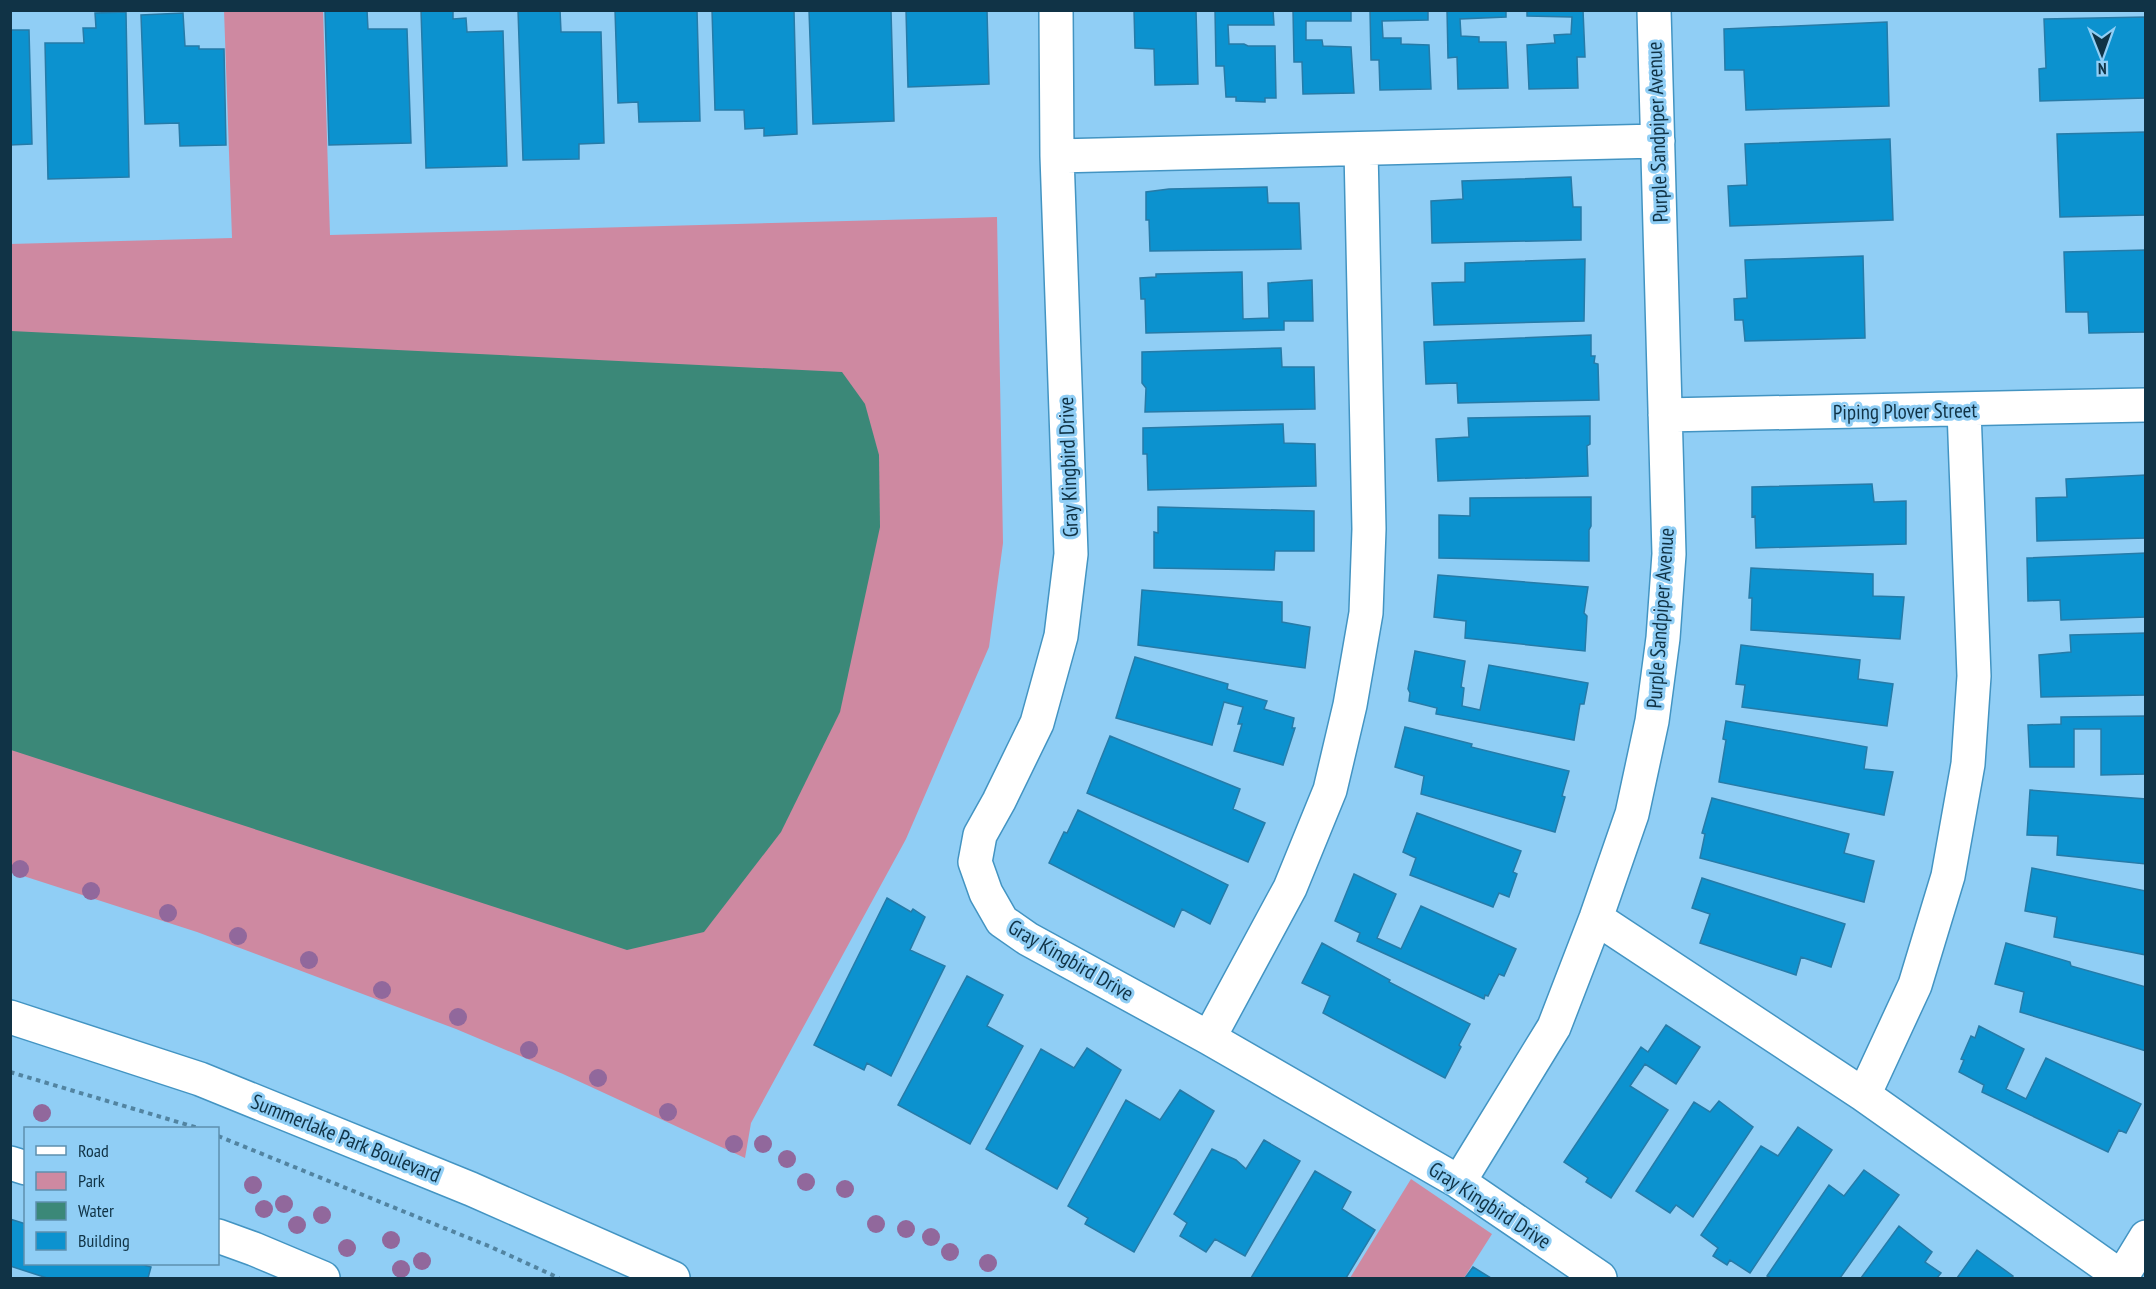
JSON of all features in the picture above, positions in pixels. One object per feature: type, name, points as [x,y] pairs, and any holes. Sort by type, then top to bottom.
[{"type":"street","name":"Gray Kingbird Drive","points":[[1056,10],[1057,156],[1071,554],[1061,636],[1037,723],[980,835],[975,862],[986,893],[1002,921],[1028,939],[1209,1038],[1459,1182],[1600,1278]]},
{"type":"street","name":"Purple Sandpiper Avenue","points":[[1459,1182],[1554,1027],[1596,918],[1632,814],[1652,721],[1663,638],[1669,554],[1654,10]]},
{"type":"street","points":[[1057,156],[1658,141]]},
{"type":"street","points":[[1209,1038],[1290,888],[1330,790],[1350,705],[1366,613],[1369,529],[1361,148]]},
{"type":"street","name":"Piping Plover Street","points":[[1665,415],[2145,405]]},
{"type":"street","points":[[1864,1095],[1915,984],[1947,876],[1968,764],[1974,676],[1964,410]]},
{"type":"street","points":[[1596,918],[1864,1095],[2122,1278],[2145,1237]]},
{"type":"street","name":"Summerlake Park Boulevard","points":[[10,1017],[200,1079],[471,1189],[673,1278]]},
{"type":"street","points":[[219,1236],[323,1278]]},
{"type":"path","points":[[10,1072],[195,1127]]},
{"type":"path","points":[[219,1137],[491,1247],[558,1278]]},
{"type":"green space","points":[[224,10],[323,11],[330,235],[997,217],[1003,543],[989,647],[906,839],[751,1123],[745,1158],[563,1074],[456,1029],[197,932],[11,872],[10,244],[232,238]]},
{"type":"green space","points":[[1411,1179],[1492,1234],[1464,1278],[1350,1278]]},
{"type":"water","points":[[11,331],[842,372],[865,404],[879,455],[880,527],[840,712],[781,832],[704,932],[627,950],[11,750]]},
{"type":"building","points":[[325,10],[367,10],[368,29],[407,29],[411,143],[329,145]]},
{"type":"building","points":[[421,10],[453,10],[453,19],[466,18],[467,32],[503,31],[507,166],[426,168]]},
{"type":"building","points":[[518,10],[560,10],[561,32],[601,32],[604,143],[579,144],[579,159],[523,160]]},
{"type":"building","points":[[615,10],[697,10],[700,121],[639,122],[638,102],[618,103]]},
{"type":"building","points":[[712,10],[794,11],[797,134],[764,136],[764,128],[745,129],[744,110],[715,110]]},
{"type":"building","points":[[809,10],[891,10],[894,121],[813,124]]},
{"type":"building","points":[[906,10],[987,10],[989,84],[908,87]]},
{"type":"building","points":[[1134,10],[1196,10],[1198,84],[1155,85],[1154,49],[1135,48]]},
{"type":"building","points":[[1215,10],[1273,10],[1274,25],[1228,25],[1229,44],[1275,46],[1276,98],[1265,98],[1265,102],[1236,101],[1236,97],[1226,97],[1224,66],[1216,66]]},
{"type":"building","points":[[1293,10],[1351,10],[1351,21],[1306,21],[1306,40],[1322,40],[1323,46],[1351,47],[1354,93],[1303,94],[1302,62],[1294,62]]},
{"type":"building","points":[[1370,10],[1428,10],[1428,20],[1382,21],[1383,38],[1401,38],[1401,44],[1429,45],[1431,89],[1380,90],[1379,60],[1371,60]]},
{"type":"building","points":[[1447,10],[1506,10],[1506,17],[1460,19],[1461,36],[1479,37],[1479,42],[1506,42],[1508,88],[1458,89],[1457,57],[1448,58]]},
{"type":"building","points":[[1527,10],[1583,10],[1585,57],[1577,57],[1578,88],[1529,89],[1527,45],[1555,43],[1554,35],[1571,34],[1572,17],[1527,16]]},
{"type":"building","points":[[126,12],[129,177],[48,179],[45,43],[84,43],[83,28],[96,28],[95,13]]},
{"type":"building","points":[[183,13],[185,46],[199,46],[199,49],[224,49],[226,145],[180,146],[179,123],[145,124],[141,15]]},
{"type":"building","points":[[2146,17],[2146,98],[2040,101],[2039,69],[2046,68],[2044,19]]},
{"type":"building","points":[[1887,22],[1889,106],[1746,110],[1744,70],[1725,70],[1724,29]]},
{"type":"building","points":[[10,30],[29,30],[32,144],[10,145]]},
{"type":"building","points":[[2146,132],[2146,215],[2060,217],[2057,134]]},
{"type":"building","points":[[1890,139],[1893,220],[1730,226],[1728,186],[1747,185],[1745,144]]},
{"type":"building","points":[[1571,177],[1573,207],[1581,207],[1581,240],[1432,243],[1431,201],[1463,199],[1462,181]]},
{"type":"building","points":[[1267,187],[1268,203],[1299,203],[1301,249],[1150,251],[1149,220],[1146,220],[1146,192],[1169,189]]},
{"type":"building","points":[[2146,250],[2146,332],[2089,333],[2088,312],[2066,312],[2064,252]]},
{"type":"building","points":[[1863,256],[1865,338],[1745,341],[1743,320],[1735,320],[1734,299],[1747,298],[1745,260]]},
{"type":"building","points":[[1585,259],[1584,321],[1434,325],[1432,283],[1465,282],[1465,263]]},
{"type":"building","points":[[1242,272],[1243,319],[1269,318],[1268,283],[1312,280],[1313,321],[1284,321],[1284,330],[1146,333],[1145,299],[1141,299],[1140,278],[1156,277],[1156,274]]},
{"type":"building","points":[[1591,335],[1591,356],[1595,356],[1594,363],[1598,364],[1599,400],[1458,403],[1457,383],[1426,384],[1424,342]]},
{"type":"building","points":[[1281,348],[1282,367],[1314,367],[1315,409],[1145,412],[1146,388],[1142,383],[1142,352]]},
{"type":"building","points":[[1590,416],[1590,444],[1587,446],[1588,476],[1438,481],[1436,439],[1469,437],[1468,418]]},
{"type":"building","points":[[1283,424],[1284,443],[1315,444],[1316,486],[1148,490],[1147,454],[1143,454],[1143,428]]},
{"type":"building","points":[[2146,475],[2146,538],[2037,541],[2036,498],[2067,497],[2066,479]]},
{"type":"building","points":[[1872,484],[1874,502],[1906,501],[1906,544],[1756,548],[1755,516],[1752,517],[1752,487]]},
{"type":"building","points":[[1591,497],[1589,561],[1439,558],[1439,515],[1470,516],[1470,498]]},
{"type":"building","points":[[1158,507],[1314,511],[1314,551],[1275,551],[1274,570],[1154,568],[1154,532],[1158,533]]},
{"type":"building","points":[[2146,553],[2146,617],[2061,620],[2060,600],[2028,601],[2027,558]]},
{"type":"building","points":[[1751,568],[1873,574],[1873,596],[1904,597],[1900,639],[1751,630],[1752,598],[1749,598]]},
{"type":"building","points":[[1438,575],[1588,587],[1584,613],[1587,616],[1585,651],[1465,638],[1466,621],[1434,617]]},
{"type":"building","points":[[1142,590],[1282,602],[1282,622],[1310,627],[1305,668],[1138,645]]},
{"type":"building","points":[[2146,633],[2146,695],[2041,697],[2039,655],[2071,652],[2070,635]]},
{"type":"building","points":[[1741,645],[1860,660],[1858,679],[1893,684],[1887,726],[1742,707],[1745,685],[1736,684]]},
{"type":"building","points":[[1415,651],[1465,661],[1461,687],[1464,688],[1462,706],[1480,710],[1489,665],[1588,683],[1584,704],[1580,704],[1574,740],[1436,714],[1437,708],[1409,701],[1408,689]]},
{"type":"building","points":[[1135,657],[1228,684],[1227,689],[1267,701],[1264,709],[1294,718],[1292,728],[1295,728],[1283,765],[1234,751],[1242,724],[1238,724],[1243,707],[1224,702],[1212,745],[1116,718]]},
{"type":"building","points":[[2146,716],[2146,774],[2101,775],[2101,729],[2074,729],[2074,767],[2030,767],[2028,725],[2061,724],[2061,717]]},
{"type":"building","points":[[1726,721],[1867,747],[1864,769],[1893,772],[1884,815],[1719,782],[1726,740],[1723,739]]},
{"type":"building","points":[[1405,727],[1472,744],[1471,747],[1569,771],[1562,796],[1565,797],[1555,832],[1421,794],[1424,776],[1395,767]]},
{"type":"building","points":[[1110,736],[1240,789],[1233,809],[1265,823],[1248,862],[1087,793]]},
{"type":"building","points":[[2030,790],[2146,799],[2146,864],[2057,855],[2058,836],[2027,835]]},
{"type":"building","points":[[1712,798],[1849,834],[1844,853],[1874,861],[1864,902],[1700,858],[1705,834],[1702,833]]},
{"type":"building","points":[[1078,810],[1228,885],[1210,924],[1182,909],[1174,927],[1049,863]]},
{"type":"building","points":[[1417,813],[1521,851],[1513,872],[1517,874],[1509,897],[1499,893],[1493,907],[1410,875],[1416,858],[1403,852]]},
{"type":"building","points":[[2032,868],[2146,891],[2146,955],[2054,937],[2057,917],[2025,911]]},
{"type":"building","points":[[1354,874],[1396,894],[1377,938],[1401,949],[1421,906],[1516,949],[1504,976],[1499,974],[1488,996],[1485,995],[1484,999],[1357,941],[1360,933],[1335,921]]},
{"type":"building","points":[[1702,878],[1845,924],[1831,967],[1801,957],[1796,975],[1700,943],[1710,914],[1692,908]]},
{"type":"building","points":[[887,898],[925,917],[910,950],[945,966],[891,1076],[867,1063],[864,1070],[814,1045]]},
{"type":"building","points":[[1322,943],[1390,980],[1389,982],[1470,1024],[1445,1078],[1323,1013],[1330,996],[1302,983]]},
{"type":"building","points":[[2006,943],[2070,962],[2071,966],[2146,987],[2146,1051],[2020,1012],[2024,992],[1995,984]]},
{"type":"building","points":[[967,976],[1003,995],[987,1026],[1023,1046],[970,1144],[898,1105]]},
{"type":"building","points":[[1666,1025],[1700,1047],[1676,1084],[1645,1064],[1630,1086],[1668,1110],[1611,1198],[1586,1182],[1588,1178],[1564,1162],[1641,1047],[1648,1052]]},
{"type":"building","points":[[1979,1026],[2024,1049],[2006,1089],[2026,1099],[2046,1058],[2141,1104],[2126,1133],[2119,1130],[2108,1152],[1982,1092],[1984,1085],[1959,1072],[1964,1060],[1961,1059],[1971,1036],[1975,1038]]},
{"type":"building","points":[[1087,1048],[1121,1070],[1057,1189],[986,1149],[1041,1049],[1074,1068]]},
{"type":"building","points":[[1180,1090],[1214,1111],[1134,1252],[1085,1224],[1088,1218],[1068,1206],[1126,1100],[1160,1120]]},
{"type":"building","points":[[1719,1101],[1753,1127],[1693,1217],[1676,1205],[1670,1213],[1636,1191],[1694,1102],[1710,1112]]},
{"type":"building","points":[[1798,1127],[1832,1150],[1750,1273],[1730,1260],[1727,1265],[1713,1256],[1718,1248],[1701,1235],[1761,1146],[1778,1156]]},
{"type":"building","points":[[1264,1140],[1300,1161],[1245,1256],[1215,1239],[1206,1252],[1180,1236],[1187,1223],[1174,1214],[1212,1149],[1236,1160],[1246,1169]]},
{"type":"building","points":[[1864,1170],[1899,1195],[1840,1278],[1771,1278],[1767,1276],[1829,1185],[1844,1196]]},
{"type":"building","points":[[1315,1171],[1351,1192],[1342,1209],[1375,1230],[1346,1278],[1251,1278]]},
{"type":"building","points":[[10,1219],[24,1223],[24,1265],[144,1265],[151,1267],[148,1278],[47,1278],[10,1266]]},
{"type":"building","points":[[1899,1226],[1932,1252],[1925,1262],[1941,1273],[1937,1278],[1861,1278]]},
{"type":"building","points":[[1977,1250],[2013,1276],[2011,1278],[1957,1278]]},
{"type":"building","points":[[1473,1267],[1491,1278],[1465,1278]]}]
